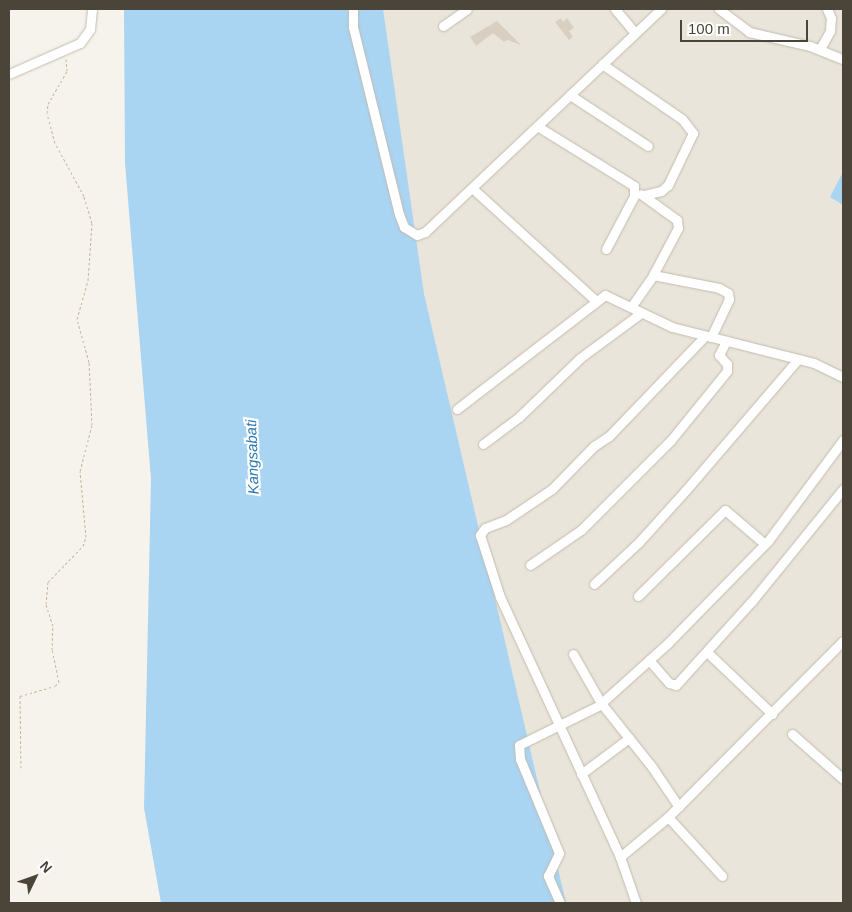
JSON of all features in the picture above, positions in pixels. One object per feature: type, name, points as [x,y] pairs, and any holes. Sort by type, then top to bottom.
[{"type":"street","points":[[9,74],[63,51],[86,37],[92,9]]},
{"type":"street","points":[[353,9],[360,57],[404,227],[417,235],[426,232],[662,9]]},
{"type":"street","points":[[443,26],[467,9]]},
{"type":"street","points":[[615,9],[635,33]]},
{"type":"street","points":[[719,9],[749,32],[820,49],[843,59]]},
{"type":"street","points":[[820,49],[830,31],[831,18],[827,9]]},
{"type":"street","points":[[602,64],[682,119],[693,133],[668,185],[661,191],[643,195]]},
{"type":"street","points":[[570,95],[648,146]]},
{"type":"street","points":[[537,126],[634,186],[643,195],[671,214],[678,224],[653,275],[631,307]]},
{"type":"street","points":[[606,249],[634,196],[634,186]]},
{"type":"street","points":[[472,188],[596,301]]},
{"type":"street","points":[[636,903],[620,857],[559,726],[526,648],[500,597],[480,536],[486,528],[506,520],[552,489],[594,446],[614,431],[708,337],[729,299],[728,293],[719,288],[653,275]]},
{"type":"street","points":[[457,409],[596,301],[608,294],[641,313],[672,327],[826,367],[843,377]]},
{"type":"street","points":[[483,444],[519,417],[580,358],[641,313]]},
{"type":"street","points":[[530,565],[581,530],[671,440],[727,371],[727,364],[720,355],[726,341]]},
{"type":"street","points":[[594,584],[652,528],[798,359]]},
{"type":"street","points":[[560,903],[548,876],[559,853],[517,748],[523,741],[559,726],[601,703],[649,660],[765,544],[843,440]]},
{"type":"street","points":[[649,660],[674,686],[707,652],[843,489]]},
{"type":"street","points":[[638,596],[725,510],[765,544]]},
{"type":"street","points":[[620,857],[679,807],[843,641]]},
{"type":"street","points":[[707,652],[772,714]]},
{"type":"street","points":[[573,654],[601,703],[679,807]]},
{"type":"street","points":[[792,734],[841,773]]},
{"type":"street","points":[[581,774],[629,738]]},
{"type":"street","points":[[668,817],[722,876]]},
{"type":"path","points":[[20,768],[20,696],[55,686],[59,682],[52,650],[54,626],[46,604],[48,582],[83,546],[86,538],[79,479],[92,425],[90,362],[77,319],[88,280],[92,223],[84,196],[54,143],[47,113],[48,104],[67,71],[63,51]]},
{"type":"shaded area","points":[[324,9],[843,9],[843,903],[413,903]]},
{"type":"water","name":"Kangsabati","points":[[124,9],[383,9],[424,294],[566,903],[161,903],[144,808],[151,479],[125,163]]},
{"type":"water","points":[[843,172],[843,205],[830,197]]},
{"type":"building","points":[[561,18],[563,22],[567,18],[574,28],[569,31],[573,37],[569,40],[555,22]]},
{"type":"building","points":[[497,21],[521,45],[507,40],[504,42],[493,33],[476,46],[470,37]]}]
